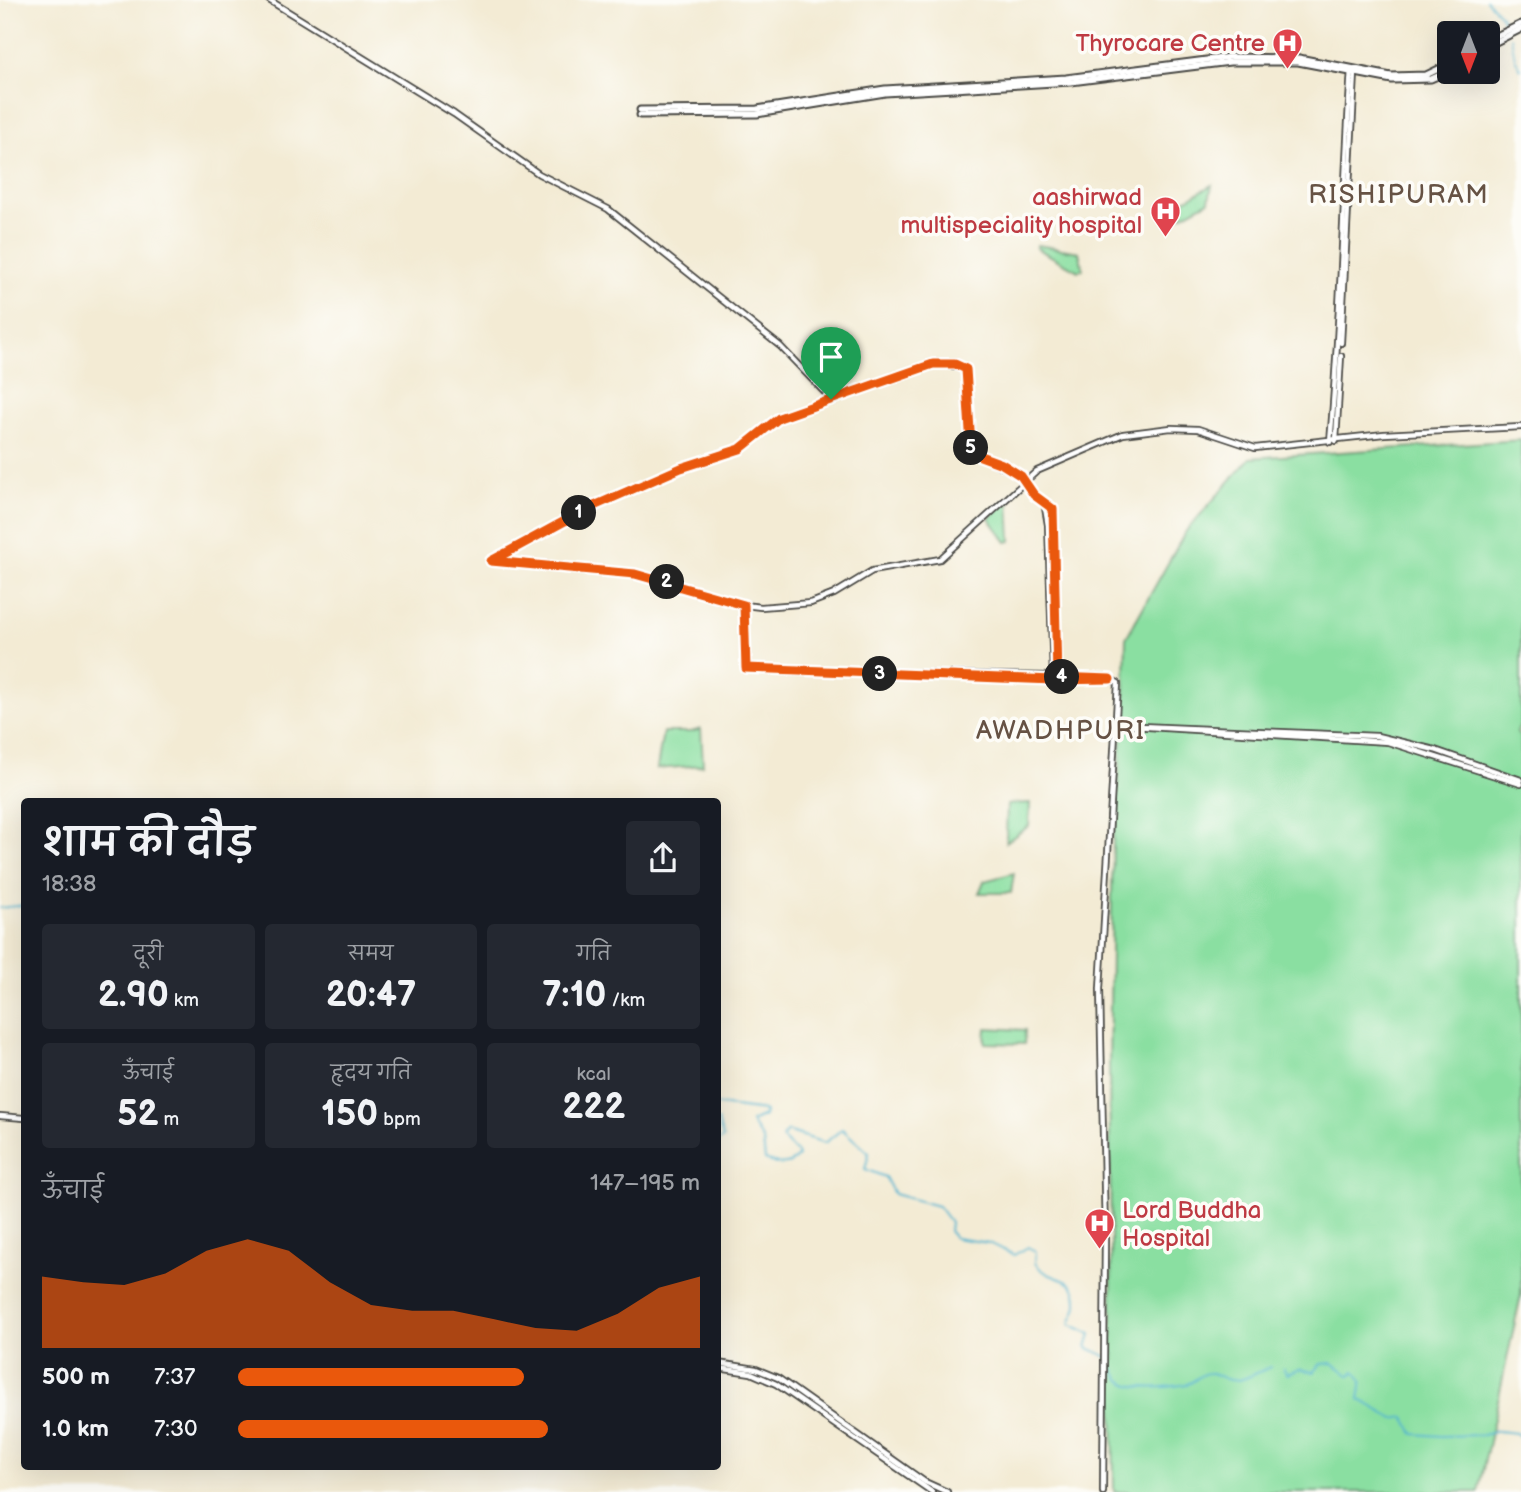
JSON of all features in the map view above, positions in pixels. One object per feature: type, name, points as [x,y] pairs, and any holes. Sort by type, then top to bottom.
[{"type":"main road","points":[[1500,35],[1521,27]]},
{"type":"main road","points":[[640,112],[757,114],[885,93],[1071,82],[1230,62],[1298,62],[1386,76],[1423,75],[1437,69]]},
{"type":"main road","points":[[1353,70],[1384,79],[1427,79],[1437,75]]},
{"type":"street","points":[[269,0],[454,114],[539,174],[592,198],[608,209],[780,346],[831,399]]},
{"type":"street","points":[[1333,442],[1353,70]]},
{"type":"street","points":[[1055,678],[1053,509],[1034,495],[1026,481],[1002,464],[975,454],[972,450],[967,372],[961,365],[933,364],[779,418],[740,449],[681,468],[587,509],[491,561],[635,574],[744,605],[761,607],[811,603],[834,594],[872,571],[940,559],[1026,481],[1041,469],[1104,441],[1171,428],[1198,429],[1255,448],[1333,442],[1384,434],[1521,428]]},
{"type":"street","points":[[744,605],[746,668],[1110,679],[1118,684],[1110,775],[1100,1051],[1105,1227],[1103,1492]]},
{"type":"street","points":[[1116,725],[1377,736],[1521,782]]},
{"type":"street","points":[[0,1116],[21,1118]]},
{"type":"street","points":[[721,1366],[756,1369],[778,1378],[925,1482],[947,1492]]},
{"type":"street","points":[[721,1367],[751,1373],[776,1384],[932,1492]]},
{"type":"green space","points":[[1212,185],[1209,201],[1168,223],[1162,213]]},
{"type":"green space","points":[[1037,245],[1079,252],[1083,269],[1078,271],[1036,248]]},
{"type":"green space","points":[[1521,440],[1521,723],[1517,733],[1521,738],[1521,1295],[1478,1492],[1114,1492],[1109,1066],[1113,839],[1124,716],[1126,638],[1186,531],[1250,458]]},
{"type":"green space","points":[[1009,498],[1011,541],[1007,542],[989,518]]},
{"type":"green space","points":[[701,729],[703,765],[657,769],[663,732],[691,732]]},
{"type":"green space","points":[[1030,803],[1029,826],[1006,842],[1007,804]]},
{"type":"green space","points":[[1014,873],[1011,893],[979,893],[984,881]]},
{"type":"green space","points":[[986,1028],[1025,1030],[1024,1044],[985,1043]]},
{"type":"waterway","points":[[1486,0],[1500,14],[1507,29]]},
{"type":"waterway","points":[[1511,37],[1515,59],[1521,69]]},
{"type":"waterway","points":[[0,908],[21,905]]},
{"type":"waterway","points":[[721,1105],[765,1111],[764,1116],[751,1122],[763,1141],[765,1160],[786,1164],[798,1157],[782,1138],[787,1131],[825,1143],[842,1129],[869,1153],[865,1169],[885,1177],[894,1194],[938,1206],[950,1222],[949,1231],[955,1238],[989,1243],[1014,1255],[1028,1247],[1036,1252],[1035,1263],[1042,1270],[1073,1287],[1077,1307],[1070,1324],[1091,1334],[1087,1347],[1108,1359],[1118,1377],[1126,1383],[1152,1388],[1171,1386],[1187,1384],[1211,1373],[1236,1380],[1271,1367]]},
{"type":"waterway","points":[[721,1131],[721,1140]]},
{"type":"waterway","points":[[1283,1368],[1287,1374],[1300,1369],[1314,1372],[1321,1364],[1333,1363],[1350,1376],[1355,1371],[1362,1381],[1359,1399],[1394,1419],[1405,1417],[1414,1434],[1483,1435],[1498,1431],[1516,1433],[1521,1438]]},
{"type":"place","name":"Thyrocare Centre","points":[[1288,70]]},
{"type":"place","name":"aashirwad multispeciality hospital","points":[[1165,238]]},
{"type":"place","name":"Lord Buddha Hospital","points":[[1099,1251]]},
{"type":"district","name":"RISHIPURAM","points":[[1399,195]]},
{"type":"district","name":"AWADHPURI","points":[[1061,731]]},
{"type":"route","points":[[933,364],[955,364],[964,367],[967,372],[971,446],[974,453],[1002,464],[1021,476],[1034,495],[1053,509],[1057,677],[1110,679],[918,676],[746,668],[744,605],[635,574],[491,561],[587,509],[709,457],[740,449],[779,418],[831,399],[933,364]]}]
